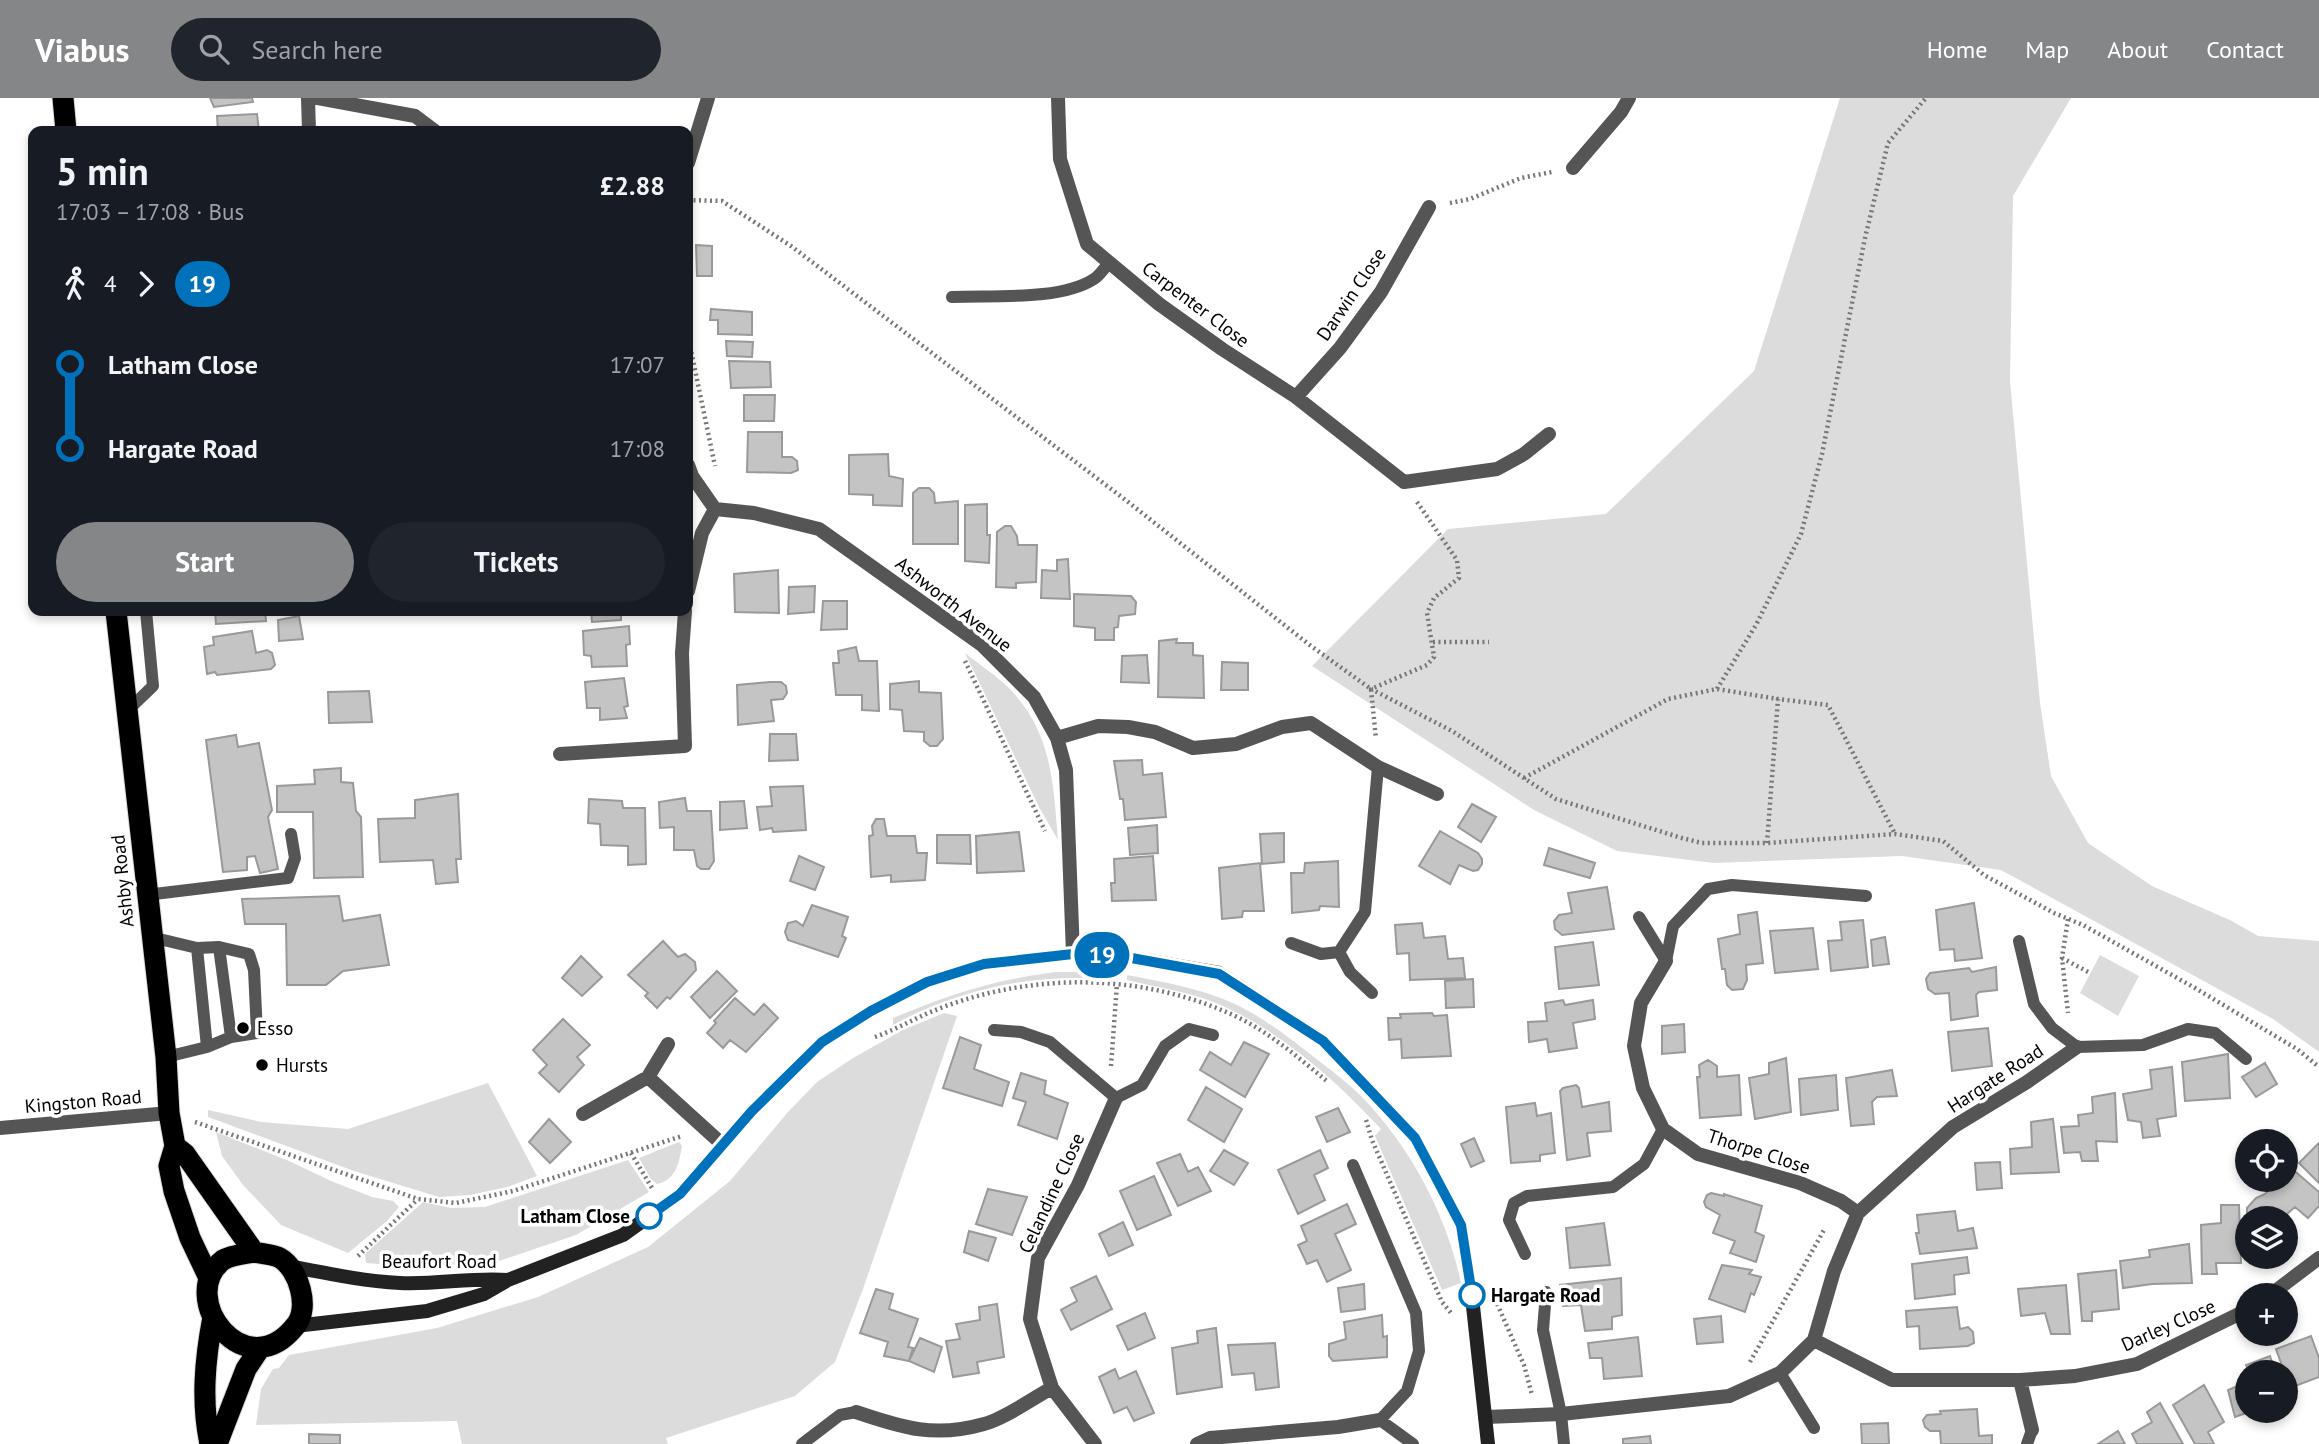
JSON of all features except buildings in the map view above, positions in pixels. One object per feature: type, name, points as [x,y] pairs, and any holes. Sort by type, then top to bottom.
[{"type":"highway","points":[[63,98],[66,126]]},
{"type":"highway","name":"Ashby Road","points":[[116,616],[166,1057],[174,1146],[169,1167],[190,1238],[209,1278]]},
{"type":"highway","points":[[174,1146],[185,1154],[254,1252]]},
{"type":"highway","points":[[254,1252],[280,1258],[293,1271],[302,1298],[299,1322],[284,1338],[260,1348],[248,1348],[231,1340],[207,1306],[209,1278],[225,1259],[254,1252]]},
{"type":"highway","points":[[210,1444],[205,1423],[205,1363],[213,1317]]},
{"type":"highway","points":[[217,1444],[246,1369],[260,1348]]},
{"type":"street","points":[[308,98],[309,126]]},
{"type":"street","points":[[317,98],[379,104],[415,116],[428,126]]},
{"type":"street","points":[[693,147],[708,98]]},
{"type":"street","name":"Carpenter Close","points":[[1058,98],[1060,159],[1087,244],[1159,304],[1296,397],[1404,482]]},
{"type":"street","points":[[1573,167],[1621,112],[1629,98]]},
{"type":"street","name":"Darwin Close","points":[[1296,397],[1340,348],[1381,292],[1429,207]]},
{"type":"street","points":[[1404,482],[1497,469],[1524,454],[1549,434]]},
{"type":"street","points":[[693,477],[715,509],[702,533],[693,570]]},
{"type":"street","name":"Ashworth Avenue","points":[[715,509],[767,516],[819,529],[982,645],[1034,697],[1057,738],[1066,770],[1073,954]]},
{"type":"street","points":[[560,754],[685,746],[682,653],[685,616]]},
{"type":"street","points":[[1057,738],[1098,726],[1128,727],[1155,732],[1192,748],[1236,744],[1282,727],[1311,723],[1378,767],[1437,794]]},
{"type":"street","name":"Beaufort Road","points":[[295,1326],[427,1311],[484,1294],[508,1280],[623,1235],[680,1194],[752,1111],[822,1042],[871,1011],[927,982],[984,964],[1073,954],[1115,955],[1219,974],[1323,1041],[1415,1138],[1461,1225],[1489,1444]]},
{"type":"street","name":"Thorpe Close","points":[[1666,961],[1641,1003],[1634,1046],[1643,1088],[1663,1129],[1698,1154],[1800,1183],[1840,1201],[1858,1213]]},
{"type":"street","points":[[583,1114],[648,1077],[668,1044]]},
{"type":"street","name":"Hargate Road","points":[[1485,1417],[1561,1414],[1728,1396],[1780,1373],[1814,1340],[1834,1271],[1858,1213],[1953,1127],[2027,1082],[2077,1047]]},
{"type":"street","points":[[648,1077],[723,1145]]},
{"type":"street","name":"Celandine Close","points":[[1095,1444],[1052,1388],[1030,1319],[1038,1258],[1078,1185],[1116,1098]]},
{"type":"street","name":"Kingston Road","points":[[0,1128],[169,1113]]},
{"type":"street","points":[[2286,1283],[2319,1258]]},
{"type":"street","name":"Beaufort Road","points":[[288,1266],[401,1283],[452,1283],[484,1278],[508,1280]]},
{"type":"street","name":"Darley Close","points":[[1814,1340],[1892,1380],[2020,1380],[2075,1376],[2137,1364],[2235,1316]]},
{"type":"street","points":[[2020,1380],[2030,1437]]},
{"type":"street","points":[[856,1412],[902,1427],[937,1433],[986,1424],[1052,1388]]},
{"type":"street","points":[[1197,1444],[1210,1438],[1338,1427],[1380,1420]]},
{"type":"lane","points":[[952,297],[1058,291],[1096,277],[1109,263]]},
{"type":"lane","points":[[126,711],[153,686],[146,616]]},
{"type":"lane","points":[[1339,952],[1365,912],[1378,767]]},
{"type":"lane","points":[[146,894],[288,878],[295,858],[291,834]]},
{"type":"lane","points":[[1666,961],[1673,926],[1708,889],[1732,885],[1866,896]]},
{"type":"lane","points":[[1639,917],[1666,961]]},
{"type":"lane","points":[[151,937],[197,948],[219,947],[249,954],[254,970],[257,1033],[231,1037],[207,1047],[166,1057]]},
{"type":"lane","points":[[2019,941],[2034,1004],[2052,1028],[2077,1047],[2143,1045],[2188,1029],[2214,1033],[2246,1059]]},
{"type":"lane","points":[[1291,943],[1321,954],[1339,952]]},
{"type":"lane","points":[[219,947],[231,1037]]},
{"type":"lane","points":[[197,948],[207,1047]]},
{"type":"lane","points":[[1339,952],[1350,972],[1372,993]]},
{"type":"lane","points":[[994,1030],[1021,1032],[1050,1042],[1116,1098],[1142,1085],[1166,1046],[1176,1036],[1189,1029],[1213,1035]]},
{"type":"lane","points":[[1525,1254],[1509,1220],[1514,1203],[1527,1196],[1613,1187],[1644,1164],[1663,1129]]},
{"type":"lane","points":[[1353,1165],[1416,1313],[1419,1351],[1407,1391],[1380,1420],[1413,1444]]},
{"type":"lane","points":[[1546,1292],[1543,1329],[1561,1414],[1564,1444]]},
{"type":"lane","points":[[1780,1373],[1814,1428]]},
{"type":"lane","points":[[802,1444],[840,1415],[856,1412]]},
{"type":"path","points":[[1717,689],[1756,625],[1801,534],[1822,454],[1865,237],[1888,143],[1926,98]]},
{"type":"path","points":[[1429,207],[1470,199],[1521,178],[1573,167]]},
{"type":"path","points":[[693,200],[722,201],[791,246],[1123,498],[1311,646],[1371,689],[1452,731],[1556,799],[1702,843],[1767,843],[1895,834],[1943,841],[1984,875],[2083,925],[2195,988],[2297,1049],[2319,1067]]},
{"type":"path","points":[[693,360],[716,470]]},
{"type":"path","points":[[1371,689],[1427,665],[1434,657],[1427,613],[1434,598],[1460,579],[1457,560],[1404,482]]},
{"type":"path","points":[[1433,642],[1489,642]]},
{"type":"path","points":[[962,656],[1045,830],[1071,869]]},
{"type":"path","points":[[1371,689],[1378,767]]},
{"type":"path","points":[[1524,778],[1668,699],[1717,689],[1828,705],[1895,834]]},
{"type":"path","points":[[1767,843],[1778,699]]},
{"type":"path","points":[[2068,919],[2062,958],[2070,1024],[2077,1047]]},
{"type":"path","points":[[1115,955],[1117,985],[1110,1060],[1116,1098]]},
{"type":"path","points":[[2062,958],[2090,973]]},
{"type":"path","points":[[869,1039],[939,1008],[1015,987],[1066,981],[1117,985],[1181,996],[1234,1016],[1271,1038],[1337,1090]]},
{"type":"path","points":[[169,1113],[418,1199],[456,1203],[513,1191],[706,1128]]},
{"type":"path","points":[[1366,1118],[1372,1140],[1442,1302],[1478,1343]]},
{"type":"path","points":[[631,1153],[665,1205]]},
{"type":"path","points":[[354,1278],[354,1260],[418,1199]]},
{"type":"path","points":[[1728,1396],[1753,1357],[1840,1201]]},
{"type":"path","points":[[1493,1295],[1524,1365],[1538,1415]]},
{"type":"shaded area","points":[[1840,98],[2071,98],[2013,196],[2010,381],[2040,703],[2051,776],[2088,843],[2152,886],[2232,921],[2258,936],[2319,941],[2319,1052],[2273,1019],[2001,870],[1902,856],[1714,863],[1617,851],[1534,810],[1312,666],[1448,529],[1606,514],[1754,371]]},
{"type":"shaded area","points":[[965,653],[1008,687],[1034,722],[1048,758],[1058,840],[1039,807]]},
{"type":"shaded area","points":[[2100,955],[2139,976],[2118,1016],[2080,993]]},
{"type":"shaded area","points":[[1056,972],[1100,972],[1112,975],[1111,980],[1055,979],[999,986],[944,1002],[893,1025],[893,1018],[953,995],[1012,979]]},
{"type":"shaded area","points":[[1127,975],[1195,990],[1235,1004],[1283,1033],[1357,1092],[1397,1139],[1425,1184],[1447,1233],[1461,1283],[1442,1290],[1375,1136],[1381,1129],[1343,1091],[1303,1056],[1236,1012],[1201,998],[1127,980]]},
{"type":"shaded area","points":[[944,1013],[957,1016],[863,1289],[835,1362],[795,1396],[666,1438],[668,1444],[462,1444],[457,1421],[256,1425],[261,1389],[273,1369],[279,1368],[289,1355],[437,1328],[538,1297],[648,1247],[730,1181],[817,1082],[903,1030]]},
{"type":"shaded area","points":[[488,1083],[537,1176],[507,1187],[470,1195],[439,1197],[354,1171],[208,1117],[208,1110],[261,1122],[348,1129]]},
{"type":"shaded area","points":[[216,1132],[372,1197],[393,1201],[399,1207],[387,1221],[348,1253],[281,1225],[243,1185],[222,1156]]},
{"type":"shaded area","points":[[679,1142],[682,1146],[676,1170],[668,1179],[657,1184],[639,1158]]},
{"type":"shaded area","points":[[628,1160],[649,1192],[576,1235],[493,1263],[420,1267],[366,1263],[365,1254],[423,1202],[451,1208],[485,1207]]},
{"type":"bus line","name":"19","points":[[649,1216],[680,1194],[752,1111],[822,1042],[871,1011],[927,982],[984,964],[1073,954],[1115,955],[1219,974],[1323,1041],[1415,1138],[1461,1225],[1472,1295]]},
{"type":"place","name":"Esso","points":[[243,1028]]},
{"type":"place","name":"Hursts","points":[[262,1065]]},
{"type":"place","name":"Latham Close","points":[[649,1216]]},
{"type":"place","name":"Hargate Road","points":[[1472,1295]]}]
